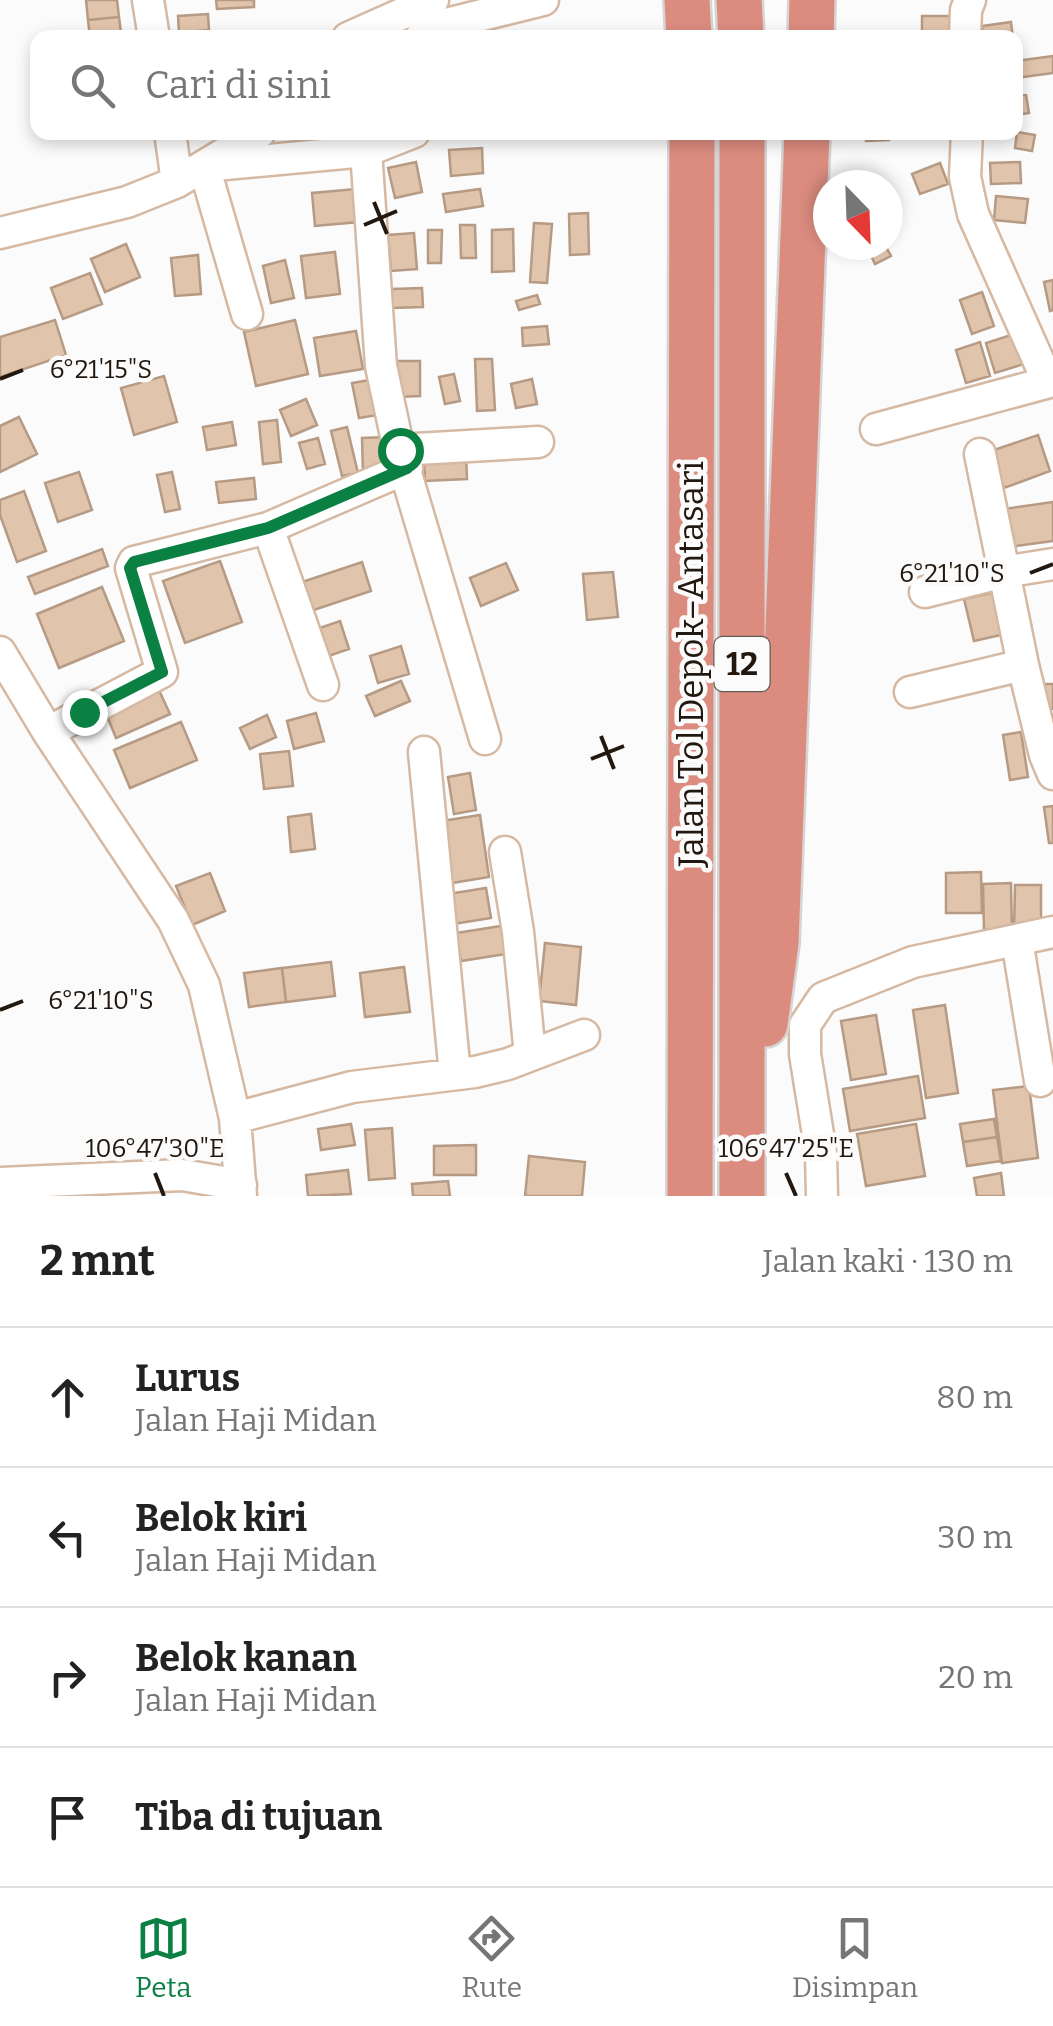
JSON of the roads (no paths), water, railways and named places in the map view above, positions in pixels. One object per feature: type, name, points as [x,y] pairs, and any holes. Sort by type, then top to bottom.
[{"type":"highway","points":[[688,0],[688,30]]},
{"type":"highway","points":[[739,0],[741,30]]},
{"type":"highway","points":[[811,30],[812,0]]},
{"type":"highway","name":"Jalan Tol Depok–Antasari","points":[[690,1196],[692,140]]},
{"type":"highway","name":"Jalan Tol Depok–Antasari","points":[[742,140],[742,1193]]},
{"type":"highway","points":[[742,1193],[776,943],[807,140]]},
{"type":"street","points":[[148,0],[153,30]]},
{"type":"street","points":[[366,30],[434,0]]},
{"type":"street","points":[[435,30],[543,0]]},
{"type":"street","points":[[966,30],[970,0]]},
{"type":"street","points":[[171,140],[177,182]]},
{"type":"street","points":[[0,233],[127,202],[177,182],[247,140]]},
{"type":"street","points":[[204,166],[366,151],[394,140]]},
{"type":"street","points":[[876,429],[1050,382],[973,214],[965,177],[967,140]]},
{"type":"street","points":[[366,151],[381,366],[403,459],[485,739]]},
{"type":"street","points":[[204,166],[247,314]]},
{"type":"street","points":[[48,732],[162,672],[130,568],[134,562],[268,528],[403,459],[538,442]]},
{"type":"street","points":[[980,454],[1022,665],[1053,774]]},
{"type":"street","points":[[268,528],[324,686]]},
{"type":"street","points":[[925,592],[1053,564]]},
{"type":"street","points":[[0,652],[48,732],[173,920],[189,952],[204,986],[235,1118],[241,1190],[182,1175],[0,1183]]},
{"type":"street","points":[[910,692],[1022,665]]},
{"type":"street","points":[[424,752],[455,1074]]},
{"type":"street","points":[[505,852],[518,932],[530,1055]]},
{"type":"street","points":[[822,1196],[821,1153],[805,1054],[805,1025],[823,998],[913,962],[1053,932]]},
{"type":"street","points":[[1017,940],[1040,1081]]},
{"type":"street","points":[[235,1118],[352,1087],[475,1072],[584,1034]]}]
